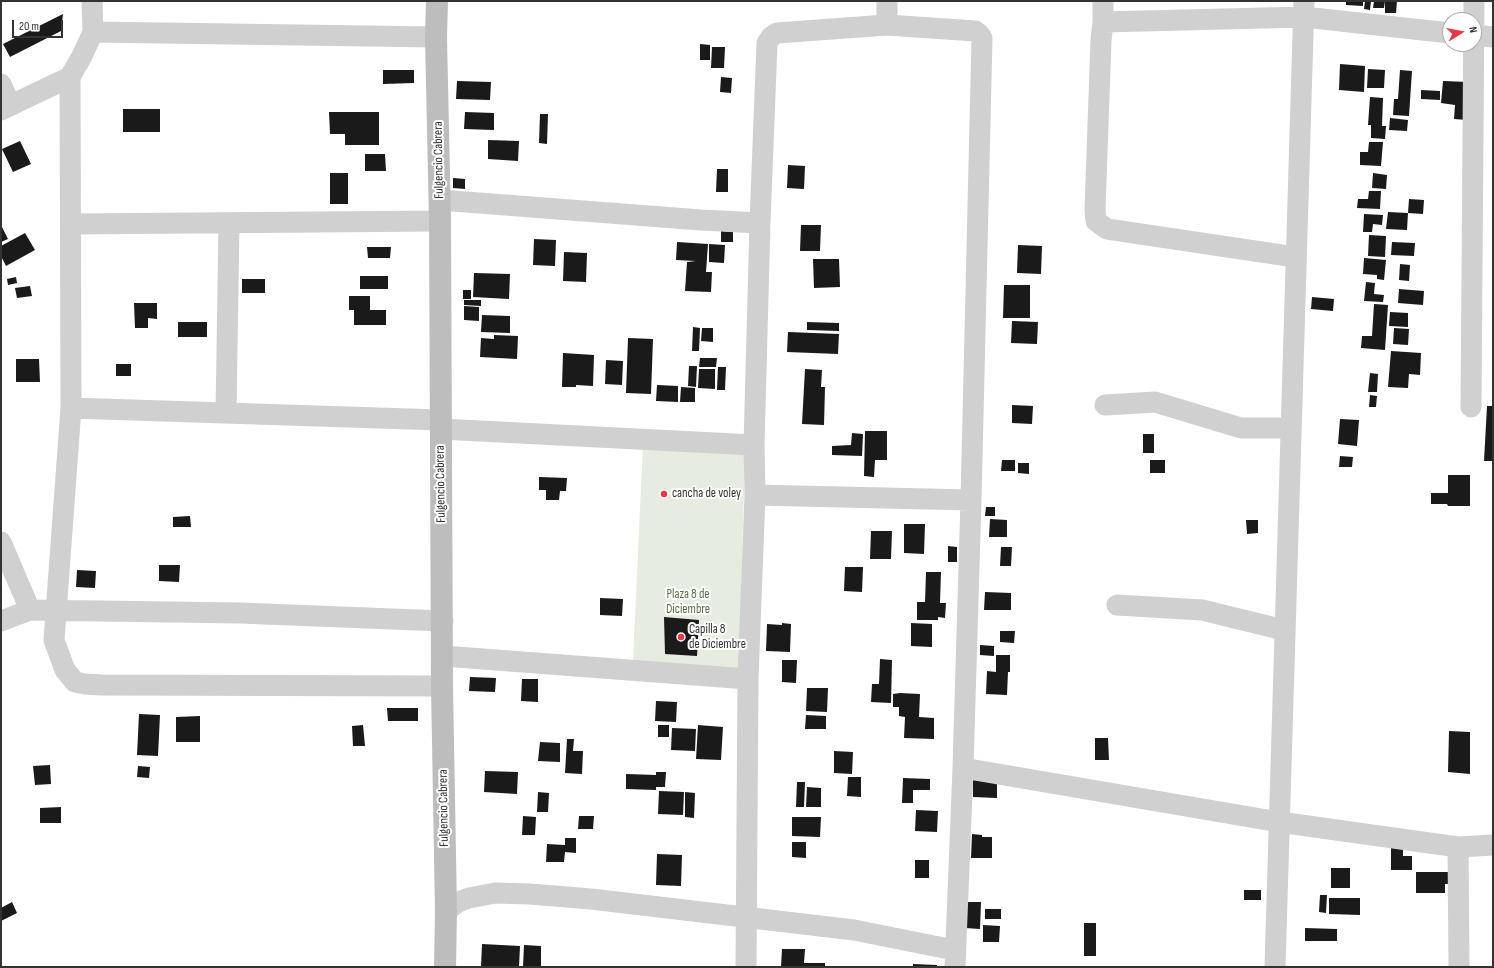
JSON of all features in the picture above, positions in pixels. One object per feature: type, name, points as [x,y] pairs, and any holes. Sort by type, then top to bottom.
[{"type":"main road","name":"Fulgencio Cabrera","points":[[437,1],[436,37],[440,211],[440,425],[443,621],[442,686],[446,911],[445,967]]},
{"type":"street","points":[[92,1],[92,32],[82,56],[70,77],[71,408],[54,640],[65,670],[75,682],[86,684],[442,686]]},
{"type":"street","points":[[887,25],[888,1]]},
{"type":"street","points":[[1103,1],[1095,210],[1096,222],[1107,229],[1295,257]]},
{"type":"street","points":[[1474,1],[1474,12]]},
{"type":"street","points":[[1103,22],[1304,9],[1442,32]]},
{"type":"street","points":[[1275,967],[1295,257],[1304,9]]},
{"type":"street","points":[[446,911],[458,902],[495,892],[591,899],[746,918],[854,930],[954,958],[963,768],[982,38],[975,31],[887,25],[777,34],[768,40],[767,43],[760,223],[754,445],[755,496],[748,679],[746,918],[746,967]]},
{"type":"street","points":[[92,32],[436,37]]},
{"type":"street","points":[[1482,36],[1493,37]]},
{"type":"street","points":[[1471,407],[1474,52]]},
{"type":"street","points":[[1,84],[6,108],[70,77]]},
{"type":"street","points":[[71,224],[229,223],[440,211],[760,223]]},
{"type":"street","points":[[226,413],[229,223]]},
{"type":"street","points":[[1105,405],[1155,402],[1241,428],[1290,428]]},
{"type":"street","points":[[71,408],[226,413],[754,445]]},
{"type":"street","points":[[755,496],[971,500]]},
{"type":"street","points":[[1,542],[30,610]]},
{"type":"street","points":[[1117,604],[1202,610],[1284,630]]},
{"type":"street","points":[[1,621],[30,610],[240,613],[443,621]]},
{"type":"street","points":[[443,656],[748,679]]},
{"type":"street","points":[[963,768],[1279,822],[1458,847],[1493,846]]},
{"type":"street","points":[[1458,847],[1459,967]]},
{"type":"green space","name":"Plaza 8 de Diciembre","points":[[643,445],[745,452],[739,670],[633,661]]},
{"type":"building","points":[[1346,1],[1363,1],[1363,6],[1346,5]]},
{"type":"building","points":[[1365,1],[1371,1],[1370,10],[1364,9]]},
{"type":"building","points":[[1374,1],[1385,1],[1384,8],[1373,8]]},
{"type":"building","points":[[1385,1],[1397,1],[1396,13],[1385,13]]},
{"type":"building","points":[[63,14],[61,31],[10,57],[3,44]]},
{"type":"building","points":[[700,44],[710,45],[710,60],[700,60]]},
{"type":"building","points":[[712,47],[725,47],[724,68],[711,68]]},
{"type":"building","points":[[1340,64],[1365,66],[1364,92],[1339,90]]},
{"type":"building","points":[[1368,69],[1385,70],[1384,88],[1367,88]]},
{"type":"building","points":[[383,70],[414,70],[414,83],[383,84]]},
{"type":"building","points":[[1400,70],[1412,71],[1409,116],[1393,115],[1394,99],[1398,99]]},
{"type":"building","points":[[721,77],[732,78],[731,93],[720,92]]},
{"type":"building","points":[[457,81],[491,82],[490,100],[456,99]]},
{"type":"building","points":[[1443,81],[1469,82],[1467,120],[1454,119],[1455,105],[1441,103]]},
{"type":"building","points":[[1421,90],[1440,91],[1440,100],[1421,99]]},
{"type":"building","points":[[1370,97],[1383,98],[1382,126],[1386,126],[1385,139],[1371,138],[1371,125],[1368,125]]},
{"type":"building","points":[[123,109],[160,109],[160,132],[123,132]]},
{"type":"building","points":[[329,112],[379,112],[379,145],[345,145],[345,134],[330,134]]},
{"type":"building","points":[[465,112],[494,113],[494,130],[464,129]]},
{"type":"building","points":[[540,114],[548,114],[547,144],[539,143]]},
{"type":"building","points":[[1390,118],[1408,120],[1407,131],[1389,130]]},
{"type":"building","points":[[488,140],[519,141],[518,161],[488,159]]},
{"type":"building","points":[[20,141],[31,164],[13,172],[2,149]]},
{"type":"building","points":[[1369,142],[1383,142],[1381,166],[1360,165],[1360,152],[1368,152]]},
{"type":"building","points":[[365,154],[385,154],[386,171],[365,171]]},
{"type":"building","points":[[788,165],[805,166],[804,189],[787,188]]},
{"type":"building","points":[[717,169],[728,169],[728,192],[716,192]]},
{"type":"building","points":[[330,173],[348,173],[348,204],[330,204]]},
{"type":"building","points":[[1373,173],[1387,175],[1386,189],[1372,188]]},
{"type":"building","points":[[453,178],[465,179],[465,189],[453,188]]},
{"type":"building","points":[[1369,191],[1381,191],[1380,209],[1357,208],[1358,199],[1368,199]]},
{"type":"building","points":[[1409,199],[1424,200],[1423,214],[1408,213]]},
{"type":"building","points":[[1388,212],[1408,213],[1407,230],[1386,229]]},
{"type":"building","points":[[1364,214],[1383,215],[1382,225],[1373,224],[1372,232],[1363,232]]},
{"type":"building","points":[[1,225],[8,239],[1,242]]},
{"type":"building","points":[[801,225],[821,225],[820,251],[800,251]]},
{"type":"building","points":[[721,231],[733,232],[733,242],[721,242]]},
{"type":"building","points":[[25,233],[35,250],[6,266],[1,256],[1,246]]},
{"type":"building","points":[[1369,235],[1386,236],[1385,257],[1368,256]]},
{"type":"building","points":[[534,239],[556,240],[555,266],[533,265]]},
{"type":"building","points":[[677,242],[708,244],[706,272],[712,272],[711,292],[685,291],[687,262],[696,261],[676,260]]},
{"type":"building","points":[[1392,242],[1415,243],[1414,256],[1391,255]]},
{"type":"building","points":[[709,244],[725,245],[724,263],[709,262]]},
{"type":"building","points":[[1018,245],[1042,246],[1041,274],[1017,273]]},
{"type":"building","points":[[367,247],[391,247],[390,258],[368,258]]},
{"type":"building","points":[[564,252],[587,253],[586,282],[563,281]]},
{"type":"building","points":[[1364,258],[1386,260],[1384,280],[1377,279],[1377,275],[1363,274]]},
{"type":"building","points":[[813,259],[839,259],[840,287],[814,288]]},
{"type":"building","points":[[1400,264],[1410,265],[1409,281],[1399,280]]},
{"type":"building","points":[[474,273],[510,274],[509,299],[473,297]]},
{"type":"building","points":[[360,276],[388,276],[388,289],[360,289]]},
{"type":"building","points":[[16,277],[17,283],[8,285],[7,279]]},
{"type":"building","points":[[242,279],[265,279],[265,293],[242,293]]},
{"type":"building","points":[[1366,282],[1375,283],[1374,294],[1384,295],[1383,302],[1364,301]]},
{"type":"building","points":[[1004,285],[1030,285],[1030,318],[1003,318]]},
{"type":"building","points":[[30,286],[32,296],[17,298],[15,288]]},
{"type":"building","points":[[1399,289],[1424,291],[1423,305],[1398,303]]},
{"type":"building","points":[[463,290],[471,290],[471,299],[463,299]]},
{"type":"building","points":[[349,296],[370,296],[370,310],[386,310],[386,325],[354,325],[354,310],[349,310]]},
{"type":"building","points":[[1312,297],[1334,299],[1333,311],[1311,309]]},
{"type":"building","points":[[464,300],[481,300],[481,306],[464,305]]},
{"type":"building","points":[[134,303],[157,303],[157,319],[148,318],[148,328],[135,328]]},
{"type":"building","points":[[1374,304],[1388,305],[1385,350],[1361,348],[1362,336],[1372,336]]},
{"type":"building","points":[[464,306],[479,307],[479,321],[464,320]]},
{"type":"building","points":[[1390,312],[1408,313],[1408,327],[1389,326]]},
{"type":"building","points":[[482,315],[510,316],[510,333],[481,332]]},
{"type":"building","points":[[1012,321],[1038,322],[1037,344],[1011,343]]},
{"type":"building","points":[[178,322],[207,322],[207,337],[178,337]]},
{"type":"building","points":[[807,322],[839,323],[839,331],[807,330]]},
{"type":"building","points":[[693,327],[700,328],[699,351],[692,351]]},
{"type":"building","points":[[702,328],[713,328],[713,342],[701,341]]},
{"type":"building","points":[[1394,328],[1409,329],[1408,345],[1393,344]]},
{"type":"building","points":[[788,332],[839,334],[838,354],[787,352]]},
{"type":"building","points":[[494,335],[518,336],[517,359],[480,357],[481,338],[494,339]]},
{"type":"building","points":[[628,338],[653,339],[651,394],[626,393]]},
{"type":"building","points":[[1391,351],[1421,353],[1420,375],[1409,374],[1408,388],[1388,387]]},
{"type":"building","points":[[563,353],[594,355],[593,386],[576,385],[576,387],[562,387]]},
{"type":"building","points":[[700,358],[717,358],[716,367],[699,367]]},
{"type":"building","points":[[16,359],[39,359],[40,382],[16,382]]},
{"type":"building","points":[[606,360],[623,361],[622,385],[605,384]]},
{"type":"building","points":[[116,364],[131,364],[131,376],[116,376]]},
{"type":"building","points":[[689,366],[697,366],[696,387],[688,386]]},
{"type":"building","points":[[718,367],[726,367],[725,390],[717,390]]},
{"type":"building","points":[[699,369],[715,369],[715,389],[698,388]]},
{"type":"building","points":[[805,369],[822,370],[821,387],[825,387],[824,425],[802,424]]},
{"type":"building","points":[[1370,373],[1378,374],[1377,392],[1368,392]]},
{"type":"building","points":[[657,385],[678,386],[678,402],[656,401]]},
{"type":"building","points":[[681,387],[695,388],[695,402],[680,402]]},
{"type":"building","points":[[1370,395],[1377,396],[1376,407],[1369,407]]},
{"type":"building","points":[[1012,405],[1033,406],[1032,424],[1012,423]]},
{"type":"building","points":[[1487,406],[1493,406],[1493,461],[1484,461]]},
{"type":"building","points":[[1340,419],[1359,420],[1357,446],[1338,444]]},
{"type":"building","points":[[865,431],[887,431],[887,460],[875,460],[874,477],[864,476]]},
{"type":"building","points":[[852,433],[863,434],[862,456],[832,455],[832,446],[851,445]]},
{"type":"building","points":[[1143,434],[1154,434],[1154,453],[1143,453]]},
{"type":"building","points":[[1340,456],[1353,457],[1352,467],[1339,467]]},
{"type":"building","points":[[1002,460],[1015,460],[1015,471],[1001,471]]},
{"type":"building","points":[[1150,460],[1165,460],[1165,473],[1150,473]]},
{"type":"building","points":[[1018,463],[1029,463],[1029,474],[1018,473]]},
{"type":"building","points":[[1448,475],[1470,475],[1470,506],[1431,504],[1431,493],[1448,493]]},
{"type":"building","points":[[539,477],[567,478],[566,491],[560,491],[559,500],[546,500],[546,490],[539,490]]},
{"type":"building","points":[[986,507],[995,507],[995,516],[985,516]]},
{"type":"building","points":[[190,516],[191,527],[173,527],[173,517]]},
{"type":"building","points":[[990,519],[1007,520],[1007,537],[989,537]]},
{"type":"building","points":[[1246,520],[1258,520],[1258,533],[1247,534]]},
{"type":"building","points":[[904,524],[925,524],[924,554],[904,553]]},
{"type":"building","points":[[871,531],[892,531],[891,559],[870,559]]},
{"type":"building","points":[[948,546],[957,547],[957,562],[948,562]]},
{"type":"building","points":[[1001,547],[1012,547],[1011,566],[1000,566]]},
{"type":"building","points":[[159,565],[180,565],[179,582],[159,581]]},
{"type":"building","points":[[845,567],[863,567],[862,592],[844,591]]},
{"type":"building","points":[[77,570],[96,571],[95,588],[76,587]]},
{"type":"building","points":[[926,572],[941,572],[940,603],[946,603],[945,618],[938,617],[938,620],[917,620],[917,602],[925,602]]},
{"type":"building","points":[[985,592],[1011,593],[1011,610],[984,610]]},
{"type":"building","points":[[600,598],[623,599],[622,616],[600,615]]},
{"type":"building","name":"Capilla 8 de Diciembre","points":[[664,617],[699,620],[697,656],[665,654]]},
{"type":"building","points":[[782,623],[791,624],[790,652],[766,651],[767,624],[782,625]]},
{"type":"building","points":[[911,623],[932,624],[932,647],[911,646]]},
{"type":"building","points":[[1000,631],[1015,631],[1014,643],[1000,642]]},
{"type":"building","points":[[980,645],[994,646],[994,656],[980,655]]},
{"type":"building","points":[[996,655],[1010,655],[1010,672],[1008,672],[1007,695],[986,694],[987,671],[996,672]]},
{"type":"building","points":[[880,659],[892,660],[891,703],[871,702],[872,684],[879,684]]},
{"type":"building","points":[[782,660],[797,660],[796,683],[782,682]]},
{"type":"building","points":[[470,677],[496,678],[495,692],[469,691]]},
{"type":"building","points":[[522,679],[538,679],[538,702],[521,701]]},
{"type":"building","points":[[807,688],[828,688],[827,712],[806,711]]},
{"type":"building","points":[[893,694],[920,694],[919,717],[934,718],[934,739],[904,738],[905,717],[899,716],[899,707],[893,707]]},
{"type":"building","points":[[656,701],[677,702],[676,722],[655,721]]},
{"type":"building","points":[[387,708],[418,708],[418,721],[388,721]]},
{"type":"building","points":[[139,714],[160,715],[158,756],[137,755]]},
{"type":"building","points":[[806,715],[826,716],[826,729],[805,729]]},
{"type":"building","points":[[200,716],[200,742],[176,742],[176,717]]},
{"type":"building","points":[[363,725],[365,746],[353,746],[352,726]]},
{"type":"building","points":[[658,725],[669,725],[669,737],[658,737]]},
{"type":"building","points":[[698,725],[723,727],[721,760],[696,759]]},
{"type":"building","points":[[672,728],[696,729],[695,751],[671,750]]},
{"type":"building","points":[[1449,731],[1470,732],[1470,774],[1448,772]]},
{"type":"building","points":[[1095,738],[1108,738],[1109,760],[1095,760]]},
{"type":"building","points":[[567,739],[574,739],[573,751],[583,751],[582,774],[565,773]]},
{"type":"building","points":[[540,742],[560,743],[560,762],[538,761]]},
{"type":"building","points":[[834,751],[853,752],[852,774],[834,773]]},
{"type":"building","points":[[50,765],[51,784],[35,785],[33,766]]},
{"type":"building","points":[[138,766],[150,767],[149,778],[137,777]]},
{"type":"building","points":[[485,771],[518,772],[517,794],[484,792]]},
{"type":"building","points":[[656,772],[666,772],[665,787],[656,787],[656,790],[626,789],[626,774],[656,775]]},
{"type":"building","points":[[848,777],[861,777],[861,797],[847,796]]},
{"type":"building","points":[[903,778],[930,779],[930,790],[913,790],[913,803],[902,803]]},
{"type":"building","points":[[973,780],[997,781],[997,798],[973,797]]},
{"type":"building","points":[[797,782],[805,782],[804,807],[796,807]]},
{"type":"building","points":[[807,787],[821,788],[821,807],[806,807]]},
{"type":"building","points":[[659,791],[684,792],[683,815],[658,814]]},
{"type":"building","points":[[538,792],[549,793],[548,812],[537,812]]},
{"type":"building","points":[[685,792],[695,793],[694,818],[685,817]]},
{"type":"building","points":[[61,807],[61,823],[40,823],[40,808]]},
{"type":"building","points":[[916,810],[938,811],[937,832],[915,831]]},
{"type":"building","points":[[523,816],[536,817],[535,835],[522,835]]},
{"type":"building","points":[[579,816],[594,816],[593,829],[578,829]]},
{"type":"building","points":[[792,817],[821,817],[820,837],[792,836]]},
{"type":"building","points":[[972,834],[982,835],[982,837],[992,837],[992,858],[971,858]]},
{"type":"building","points":[[565,838],[576,838],[576,853],[565,852],[564,862],[546,862],[547,844],[565,845]]},
{"type":"building","points":[[1391,840],[1403,840],[1403,856],[1412,856],[1412,870],[1391,870]]},
{"type":"building","points":[[792,842],[806,842],[806,858],[792,857]]},
{"type":"building","points":[[657,854],[682,855],[681,886],[656,885]]},
{"type":"building","points":[[915,860],[929,860],[929,878],[915,878]]},
{"type":"building","points":[[1331,868],[1350,868],[1350,888],[1331,888]]},
{"type":"building","points":[[1416,872],[1448,872],[1448,884],[1445,884],[1445,893],[1416,893]]},
{"type":"building","points":[[1244,890],[1261,890],[1261,900],[1244,900]]},
{"type":"building","points":[[1320,895],[1327,895],[1326,913],[1319,912]]},
{"type":"building","points":[[1329,898],[1360,898],[1360,915],[1329,914]]},
{"type":"building","points":[[12,902],[17,913],[1,921],[1,908]]},
{"type":"building","points":[[966,902],[981,902],[980,929],[965,928]]},
{"type":"building","points":[[985,909],[1001,909],[1001,919],[985,919]]},
{"type":"building","points":[[1084,923],[1096,923],[1096,956],[1084,956]]},
{"type":"building","points":[[983,925],[1000,926],[999,942],[983,942]]},
{"type":"building","points":[[1305,928],[1337,929],[1337,941],[1305,941]]},
{"type":"building","points":[[482,944],[520,946],[519,967],[481,967]]},
{"type":"building","points":[[524,945],[541,946],[541,967],[523,967]]},
{"type":"building","points":[[782,949],[805,949],[804,963],[825,963],[825,967],[781,967]]},
{"type":"building","points":[[913,964],[937,965],[937,967],[913,967]]},
{"type":"place","name":"cancha de voley","points":[[664,494]]},
{"type":"place","name":"Capilla 8 de Diciembre","points":[[681,637]]}]
